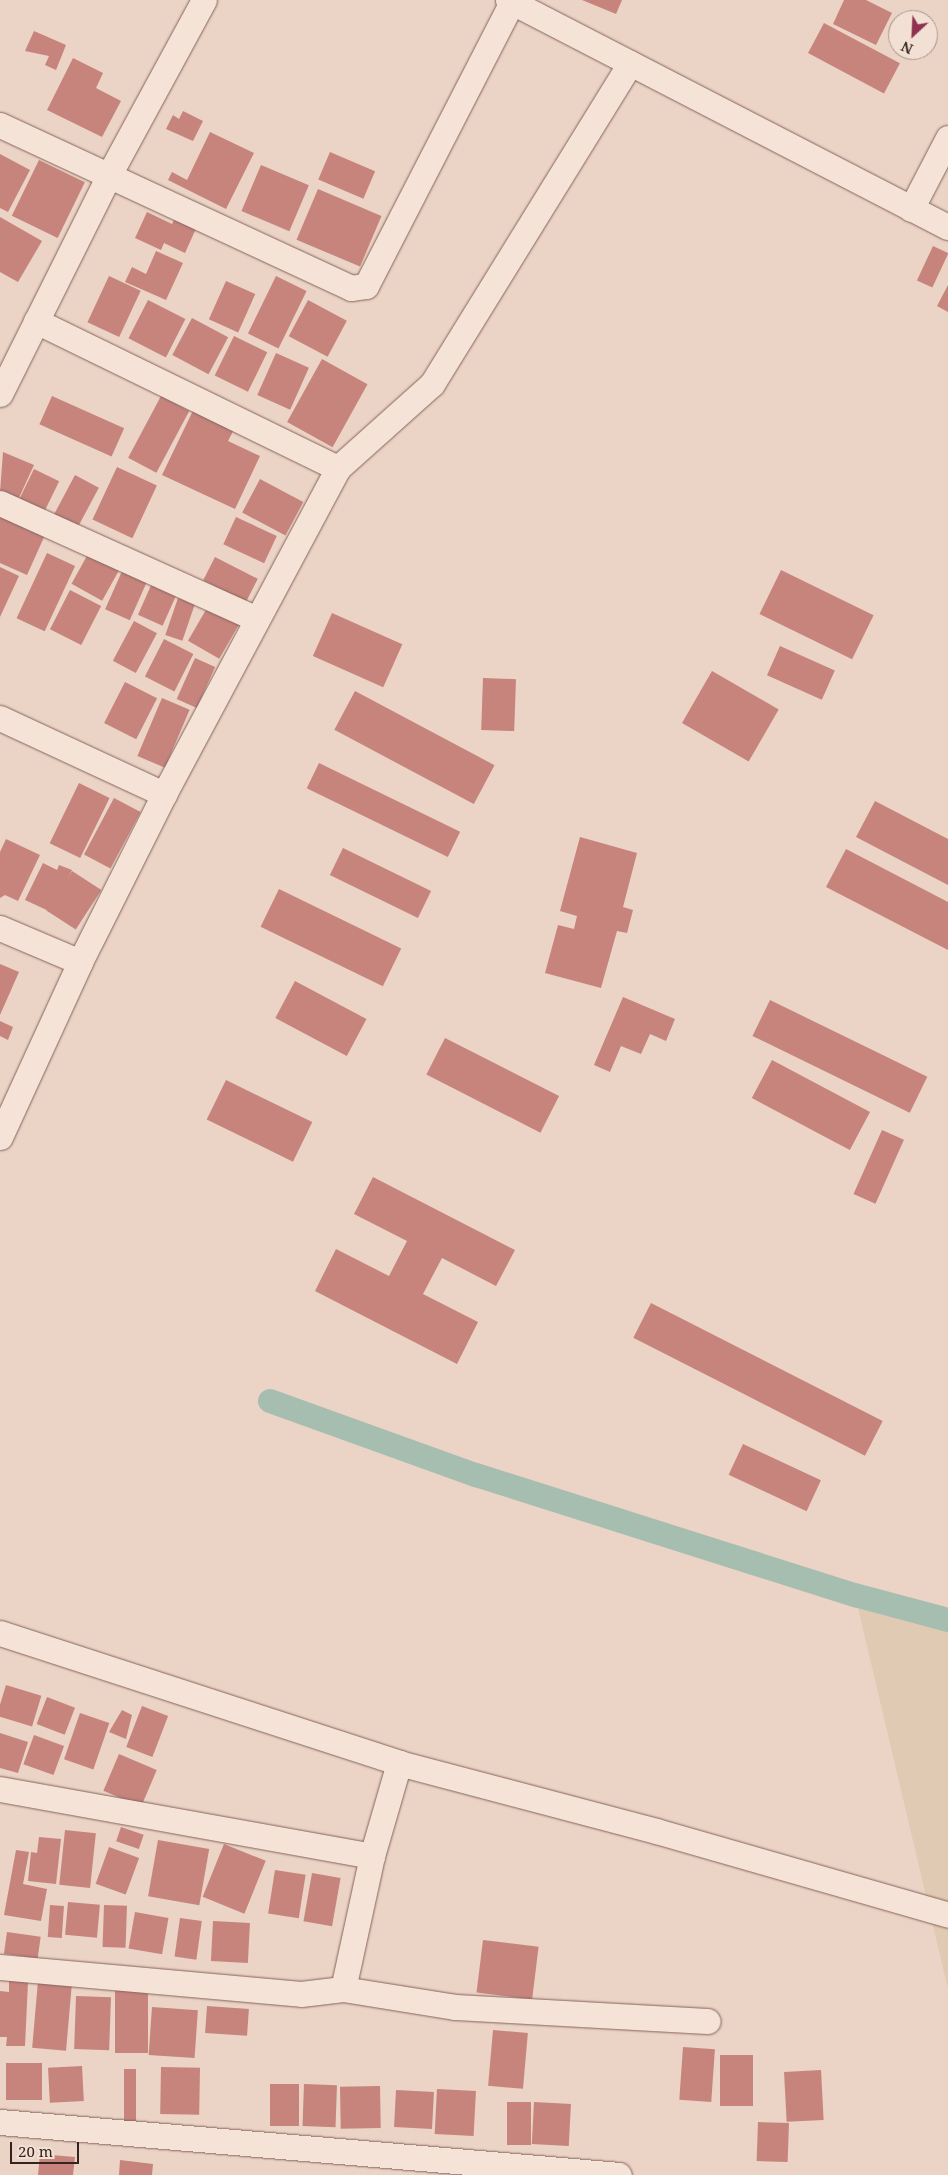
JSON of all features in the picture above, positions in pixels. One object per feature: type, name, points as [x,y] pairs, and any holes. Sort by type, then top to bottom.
[{"type":"street","points":[[0,394],[110,173],[204,0]]},
{"type":"street","points":[[0,125],[110,173],[351,288],[366,286],[510,1],[948,227]]},
{"type":"street","points":[[0,1137],[80,962],[164,794],[255,618],[338,468],[432,384],[630,63]]},
{"type":"street","points":[[911,209],[948,138]]},
{"type":"street","points":[[36,321],[338,468]]},
{"type":"street","points":[[0,503],[255,618]]},
{"type":"street","points":[[0,718],[164,794]]},
{"type":"street","points":[[0,928],[80,962]]},
{"type":"street","points":[[0,1634],[399,1763],[656,1831],[948,1914]]},
{"type":"street","points":[[343,1989],[372,1856],[399,1763]]},
{"type":"street","points":[[0,1789],[372,1856]]},
{"type":"street","points":[[0,1967],[117,1974],[301,1994],[343,1989],[455,2007],[708,2021]]},
{"type":"street","points":[[0,2122],[619,2175]]},
{"type":"shaded area","points":[[855,1595],[948,1610],[948,1989]]},
{"type":"building","points":[[582,0],[622,0],[616,14]]},
{"type":"building","points":[[844,0],[866,0],[888,11],[888,21],[876,45],[833,24]]},
{"type":"building","points":[[824,23],[888,57],[888,60],[894,60],[900,63],[884,93],[808,53]]},
{"type":"building","points":[[34,31],[66,45],[56,70],[45,65],[49,56],[25,51]]},
{"type":"building","points":[[73,58],[103,73],[96,88],[121,101],[102,137],[47,110]]},
{"type":"building","points":[[183,111],[203,121],[193,141],[166,129],[173,115],[179,119]]},
{"type":"building","points":[[210,132],[254,153],[226,209],[168,180],[172,172],[187,180]]},
{"type":"building","points":[[330,152],[375,171],[363,199],[318,180]]},
{"type":"building","points":[[0,154],[30,170],[8,212],[0,208]]},
{"type":"building","points":[[39,160],[85,182],[58,238],[12,216]]},
{"type":"building","points":[[261,165],[309,185],[289,231],[241,211]]},
{"type":"building","points":[[318,189],[382,216],[360,267],[297,240]]},
{"type":"building","points":[[147,212],[172,224],[178,212],[199,222],[185,253],[164,243],[161,250],[135,238]]},
{"type":"building","points":[[0,217],[42,241],[18,282],[0,272]]},
{"type":"building","points":[[933,246],[948,254],[932,288],[917,280]]},
{"type":"building","points":[[156,251],[183,263],[166,300],[125,282],[132,267],[146,274]]},
{"type":"building","points":[[109,276],[141,291],[119,337],[87,322]]},
{"type":"building","points":[[276,276],[307,291],[279,348],[248,334]]},
{"type":"building","points":[[226,281],[255,294],[238,332],[209,319]]},
{"type":"building","points":[[948,285],[948,312],[937,306]]},
{"type":"building","points":[[148,300],[185,319],[166,357],[128,338]]},
{"type":"building","points":[[308,300],[347,321],[328,357],[289,336]]},
{"type":"building","points":[[192,318],[228,337],[208,374],[172,355]]},
{"type":"building","points":[[234,336],[267,352],[248,392],[215,376]]},
{"type":"building","points":[[276,353],[309,368],[290,410],[257,395]]},
{"type":"building","points":[[322,359],[367,384],[333,447],[287,422]]},
{"type":"building","points":[[52,396],[124,428],[112,456],[39,424]]},
{"type":"building","points":[[161,396],[189,411],[156,473],[128,458]]},
{"type":"building","points":[[200,396],[241,416],[228,441],[260,456],[235,509],[162,475]]},
{"type":"building","points":[[3,452],[34,465],[18,500],[0,492]]},
{"type":"building","points":[[117,467],[157,486],[132,538],[92,520]]},
{"type":"building","points":[[34,469],[59,481],[43,515],[17,503]]},
{"type":"building","points":[[75,475],[99,488],[77,529],[53,516]]},
{"type":"building","points":[[260,479],[303,502],[285,536],[242,513]]},
{"type":"building","points":[[0,515],[45,535],[27,575],[0,563]]},
{"type":"building","points":[[236,517],[277,536],[264,563],[223,544]]},
{"type":"building","points":[[47,553],[75,566],[45,631],[17,618]]},
{"type":"building","points":[[88,554],[119,571],[102,601],[72,584]]},
{"type":"building","points":[[215,557],[258,579],[246,602],[203,580]]},
{"type":"building","points":[[0,567],[19,576],[0,617]]},
{"type":"building","points":[[123,569],[148,580],[130,620],[105,609]]},
{"type":"building","points":[[781,570],[874,615],[852,659],[760,614]]},
{"type":"building","points":[[153,581],[178,592],[163,626],[138,615]]},
{"type":"building","points":[[70,590],[101,606],[81,645],[50,629]]},
{"type":"building","points":[[178,598],[195,604],[182,641],[165,635]]},
{"type":"building","points":[[211,601],[242,619],[219,659],[188,641]]},
{"type":"building","points":[[332,613],[402,644],[383,687],[313,656]]},
{"type":"building","points":[[134,621],[157,633],[136,673],[113,661]]},
{"type":"building","points":[[164,639],[193,654],[174,691],[145,676]]},
{"type":"building","points":[[780,646],[835,670],[822,700],[767,675]]},
{"type":"building","points":[[195,658],[215,667],[197,708],[177,699]]},
{"type":"building","points":[[712,671],[779,710],[749,761],[682,723]]},
{"type":"building","points":[[483,678],[516,679],[514,731],[481,730]]},
{"type":"building","points":[[125,682],[157,698],[136,739],[104,723]]},
{"type":"building","points":[[355,691],[495,765],[474,804],[334,730]]},
{"type":"building","points":[[162,698],[190,710],[165,768],[137,756]]},
{"type":"building","points":[[319,763],[460,832],[448,857],[307,788]]},
{"type":"building","points":[[79,783],[110,798],[80,858],[50,843]]},
{"type":"building","points":[[114,798],[140,812],[110,869],[84,855]]},
{"type":"building","points":[[875,801],[948,839],[948,885],[856,837]]},
{"type":"building","points":[[580,837],[637,853],[623,907],[633,910],[627,933],[617,931],[601,988],[545,973],[558,925],[574,929],[577,916],[560,911]]},
{"type":"building","points":[[6,839],[40,855],[18,901],[5,895],[0,898],[0,852]]},
{"type":"building","points":[[343,848],[431,891],[418,918],[330,875]]},
{"type":"building","points":[[846,849],[948,902],[948,950],[826,887]]},
{"type":"building","points":[[43,863],[57,870],[59,865],[72,870],[51,912],[25,900]]},
{"type":"building","points":[[72,871],[101,890],[76,929],[46,910]]},
{"type":"building","points":[[279,889],[401,949],[383,986],[261,927]]},
{"type":"building","points":[[0,964],[19,972],[0,1015]]},
{"type":"building","points":[[295,981],[367,1019],[347,1056],[275,1018]]},
{"type":"building","points":[[623,997],[675,1019],[666,1041],[650,1034],[641,1054],[621,1046],[610,1072],[594,1065]]},
{"type":"building","points":[[770,1000],[927,1077],[910,1113],[752,1036]]},
{"type":"building","points":[[0,1021],[13,1027],[8,1040],[0,1036]]},
{"type":"building","points":[[445,1038],[559,1096],[540,1133],[426,1075]]},
{"type":"building","points":[[772,1060],[870,1112],[850,1150],[752,1098]]},
{"type":"building","points":[[226,1080],[312,1122],[293,1162],[207,1120]]},
{"type":"building","points":[[882,1130],[904,1140],[875,1204],[854,1194]]},
{"type":"building","points":[[373,1177],[515,1250],[496,1286],[442,1258],[423,1294],[478,1322],[457,1364],[315,1291],[336,1249],[389,1276],[407,1241],[354,1214]]},
{"type":"building","points":[[651,1303],[883,1421],[865,1456],[633,1338]]},
{"type":"building","points":[[743,1444],[821,1480],[807,1511],[729,1475]]},
{"type":"building","points":[[6,1685],[41,1696],[32,1726],[0,1717],[0,1705]]},
{"type":"building","points":[[47,1697],[75,1708],[65,1735],[37,1724]]},
{"type":"building","points":[[142,1706],[168,1716],[152,1757],[126,1747]]},
{"type":"building","points":[[122,1710],[132,1715],[126,1739],[109,1732]]},
{"type":"building","points":[[80,1713],[109,1723],[93,1769],[64,1759]]},
{"type":"building","points":[[0,1733],[28,1742],[18,1773],[0,1768]]},
{"type":"building","points":[[34,1735],[64,1746],[53,1775],[23,1764]]},
{"type":"building","points":[[119,1754],[157,1770],[141,1807],[103,1791]]},
{"type":"building","points":[[121,1827],[144,1835],[139,1849],[116,1841]]},
{"type":"building","points":[[65,1830],[96,1833],[90,1888],[59,1885]]},
{"type":"building","points":[[39,1837],[61,1839],[56,1884],[28,1881],[31,1852],[37,1853]]},
{"type":"building","points":[[158,1840],[209,1849],[199,1905],[148,1896]]},
{"type":"building","points":[[224,1844],[266,1861],[244,1914],[203,1897]]},
{"type":"building","points":[[109,1847],[139,1858],[126,1895],[96,1884]]},
{"type":"building","points":[[16,1850],[29,1852],[23,1884],[47,1889],[41,1921],[4,1915]]},
{"type":"building","points":[[275,1870],[306,1875],[299,1918],[268,1913]]},
{"type":"building","points":[[312,1873],[341,1878],[332,1926],[303,1921]]},
{"type":"building","points":[[68,1902],[100,1905],[97,1938],[65,1935]]},
{"type":"building","points":[[50,1905],[64,1906],[62,1938],[48,1937]]},
{"type":"building","points":[[104,1905],[127,1906],[126,1948],[103,1947]]},
{"type":"building","points":[[135,1912],[168,1918],[162,1954],[129,1948]]},
{"type":"building","points":[[180,1918],[202,1921],[196,1960],[175,1957]]},
{"type":"building","points":[[213,1921],[250,1923],[248,1963],[211,1961]]},
{"type":"building","points":[[7,1932],[41,1937],[38,1959],[4,1954]]},
{"type":"building","points":[[483,1940],[539,1947],[532,1999],[477,1993]]},
{"type":"building","points":[[9,1981],[28,1982],[25,2046],[6,2046],[7,2037],[0,2037],[0,1991],[9,1992]]},
{"type":"building","points":[[38,1981],[72,1984],[66,2051],[32,2048]]},
{"type":"building","points":[[115,1991],[148,1991],[148,2053],[115,2053]]},
{"type":"building","points":[[76,1996],[111,1997],[109,2050],[74,2049]]},
{"type":"building","points":[[207,2006],[249,2009],[247,2036],[205,2033]]},
{"type":"building","points":[[152,2007],[198,2010],[195,2058],[149,2055]]},
{"type":"building","points":[[493,2030],[528,2033],[523,2089],[488,2086]]},
{"type":"building","points":[[683,2047],[715,2049],[711,2102],[679,2100]]},
{"type":"building","points":[[720,2055],[753,2055],[753,2106],[720,2106]]},
{"type":"building","points":[[6,2063],[42,2063],[42,2100],[6,2100]]},
{"type":"building","points":[[82,2066],[84,2101],[50,2103],[48,2068]]},
{"type":"building","points":[[161,2067],[200,2068],[199,2115],[160,2114]]},
{"type":"building","points":[[124,2069],[136,2069],[136,2123],[124,2123]]},
{"type":"building","points":[[821,2070],[824,2120],[787,2122],[784,2072]]},
{"type":"building","points":[[270,2084],[299,2084],[299,2126],[270,2126]]},
{"type":"building","points":[[304,2084],[337,2085],[336,2127],[303,2126]]},
{"type":"building","points":[[380,2086],[381,2128],[341,2129],[340,2087]]},
{"type":"building","points":[[437,2089],[476,2091],[474,2136],[435,2134]]},
{"type":"building","points":[[396,2090],[434,2092],[432,2129],[394,2127]]},
{"type":"building","points":[[507,2102],[531,2102],[531,2145],[507,2145]]},
{"type":"building","points":[[534,2102],[571,2104],[569,2146],[532,2144]]},
{"type":"building","points":[[758,2122],[789,2123],[788,2162],[757,2161]]},
{"type":"building","points":[[40,2154],[75,2157],[73,2175],[38,2175]]},
{"type":"building","points":[[120,2160],[153,2164],[152,2175],[119,2175]]},
{"type":"waterway","points":[[270,1401],[476,1475],[855,1595],[948,1620]]}]
